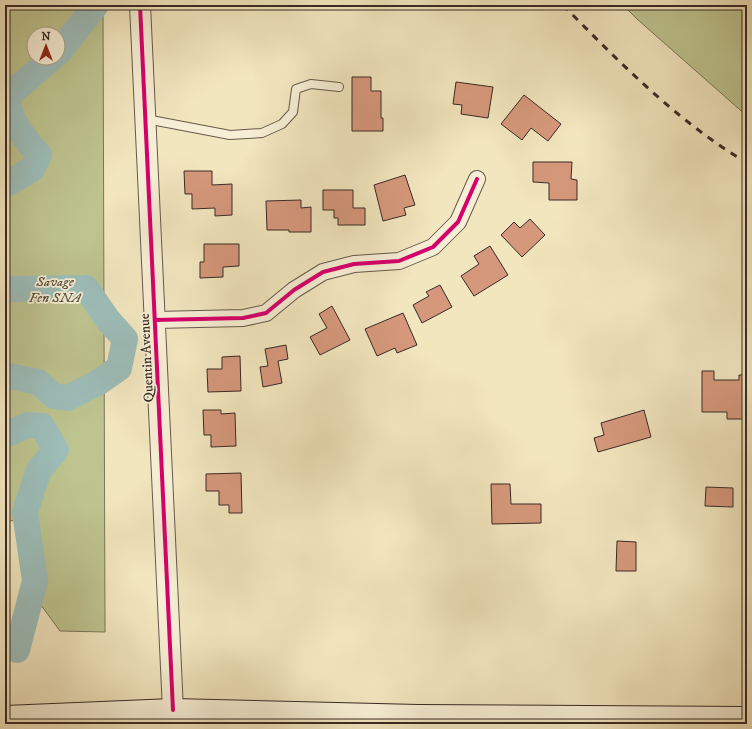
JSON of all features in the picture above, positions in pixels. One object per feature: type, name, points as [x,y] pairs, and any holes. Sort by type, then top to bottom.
[{"type":"main road","points":[[5,717],[173,710],[340,719],[747,718]]},
{"type":"street","name":"Quentin Avenue","points":[[140,5],[173,710]]},
{"type":"street","points":[[155,320],[243,318],[266,313],[294,290],[323,272],[354,264],[399,261],[434,247],[458,222],[477,179]]},
{"type":"lane","points":[[146,120],[230,135],[262,133],[282,124],[293,112],[296,89],[311,84],[339,87]]},
{"type":"green space","name":"Savage Fen SNA","points":[[5,5],[103,5],[105,632],[60,631],[24,582],[36,562],[17,519],[5,523]]},
{"type":"green space","points":[[623,5],[747,5],[747,116],[637,19]]},
{"type":"building","points":[[352,77],[371,77],[371,91],[381,91],[381,118],[383,118],[383,131],[352,131]]},
{"type":"building","points":[[456,82],[493,87],[488,118],[461,114],[462,105],[453,104]]},
{"type":"building","points":[[524,95],[561,124],[548,141],[531,128],[522,140],[501,124]]},
{"type":"building","points":[[533,162],[572,162],[571,179],[577,180],[577,200],[549,200],[549,183],[533,182]]},
{"type":"building","points":[[184,171],[212,171],[212,185],[232,184],[232,215],[215,216],[215,208],[192,209],[192,194],[185,194]]},
{"type":"building","points":[[405,175],[415,205],[404,208],[406,215],[383,221],[374,185]]},
{"type":"building","points":[[323,190],[353,190],[353,208],[365,208],[365,225],[338,225],[338,218],[334,218],[334,210],[323,210]]},
{"type":"building","points":[[301,200],[301,208],[311,207],[311,232],[267,230],[266,201]]},
{"type":"building","points":[[530,219],[545,235],[522,257],[501,235],[514,222],[520,228]]},
{"type":"building","points":[[204,244],[239,244],[239,266],[223,267],[223,277],[200,278],[200,262],[204,262]]},
{"type":"building","points":[[490,246],[508,275],[474,296],[461,276],[479,264],[474,256]]},
{"type":"building","points":[[440,285],[452,307],[422,323],[413,305],[429,296],[426,292]]},
{"type":"building","points":[[332,306],[350,340],[320,355],[310,337],[327,328],[319,314]]},
{"type":"building","points":[[403,313],[417,345],[397,353],[395,348],[377,356],[365,329]]},
{"type":"building","points":[[286,345],[288,359],[278,361],[282,383],[263,387],[260,367],[268,366],[265,349]]},
{"type":"building","points":[[240,356],[241,391],[208,392],[207,369],[222,369],[222,357]]},
{"type":"building","points":[[702,371],[714,371],[714,380],[739,380],[739,375],[747,375],[747,419],[727,419],[727,412],[702,412]]},
{"type":"building","points":[[203,410],[221,410],[221,414],[235,413],[236,446],[211,447],[211,435],[204,435]]},
{"type":"building","points":[[644,410],[651,437],[598,452],[594,438],[604,435],[601,423]]},
{"type":"building","points":[[241,473],[242,513],[229,513],[229,505],[219,505],[219,491],[206,491],[206,474]]},
{"type":"building","points":[[491,484],[510,484],[511,504],[541,504],[541,523],[492,524]]},
{"type":"building","points":[[706,487],[733,488],[733,507],[705,506]]},
{"type":"building","points":[[617,541],[636,542],[636,571],[616,571]]},
{"type":"waterway","points":[[66,43],[96,5]]},
{"type":"waterway","points":[[5,185],[32,169],[39,155],[22,135],[13,120],[8,105],[8,96],[43,66]]},
{"type":"waterway","points":[[5,287],[9,289],[86,288],[108,320],[125,339],[119,368],[99,382],[68,398],[54,396],[38,382],[9,376],[5,379]]},
{"type":"waterway","points":[[5,435],[28,425],[42,426],[56,450],[39,470],[25,512],[35,581],[17,650]]},
{"type":"railway","points":[[563,5],[606,48],[673,110],[721,147],[747,163]]},
{"type":"cycle path","points":[[140,5],[173,710]]},
{"type":"cycle path","points":[[155,320],[243,318],[266,313],[294,290],[323,272],[354,264],[399,261],[433,247],[458,222],[477,179]]}]
